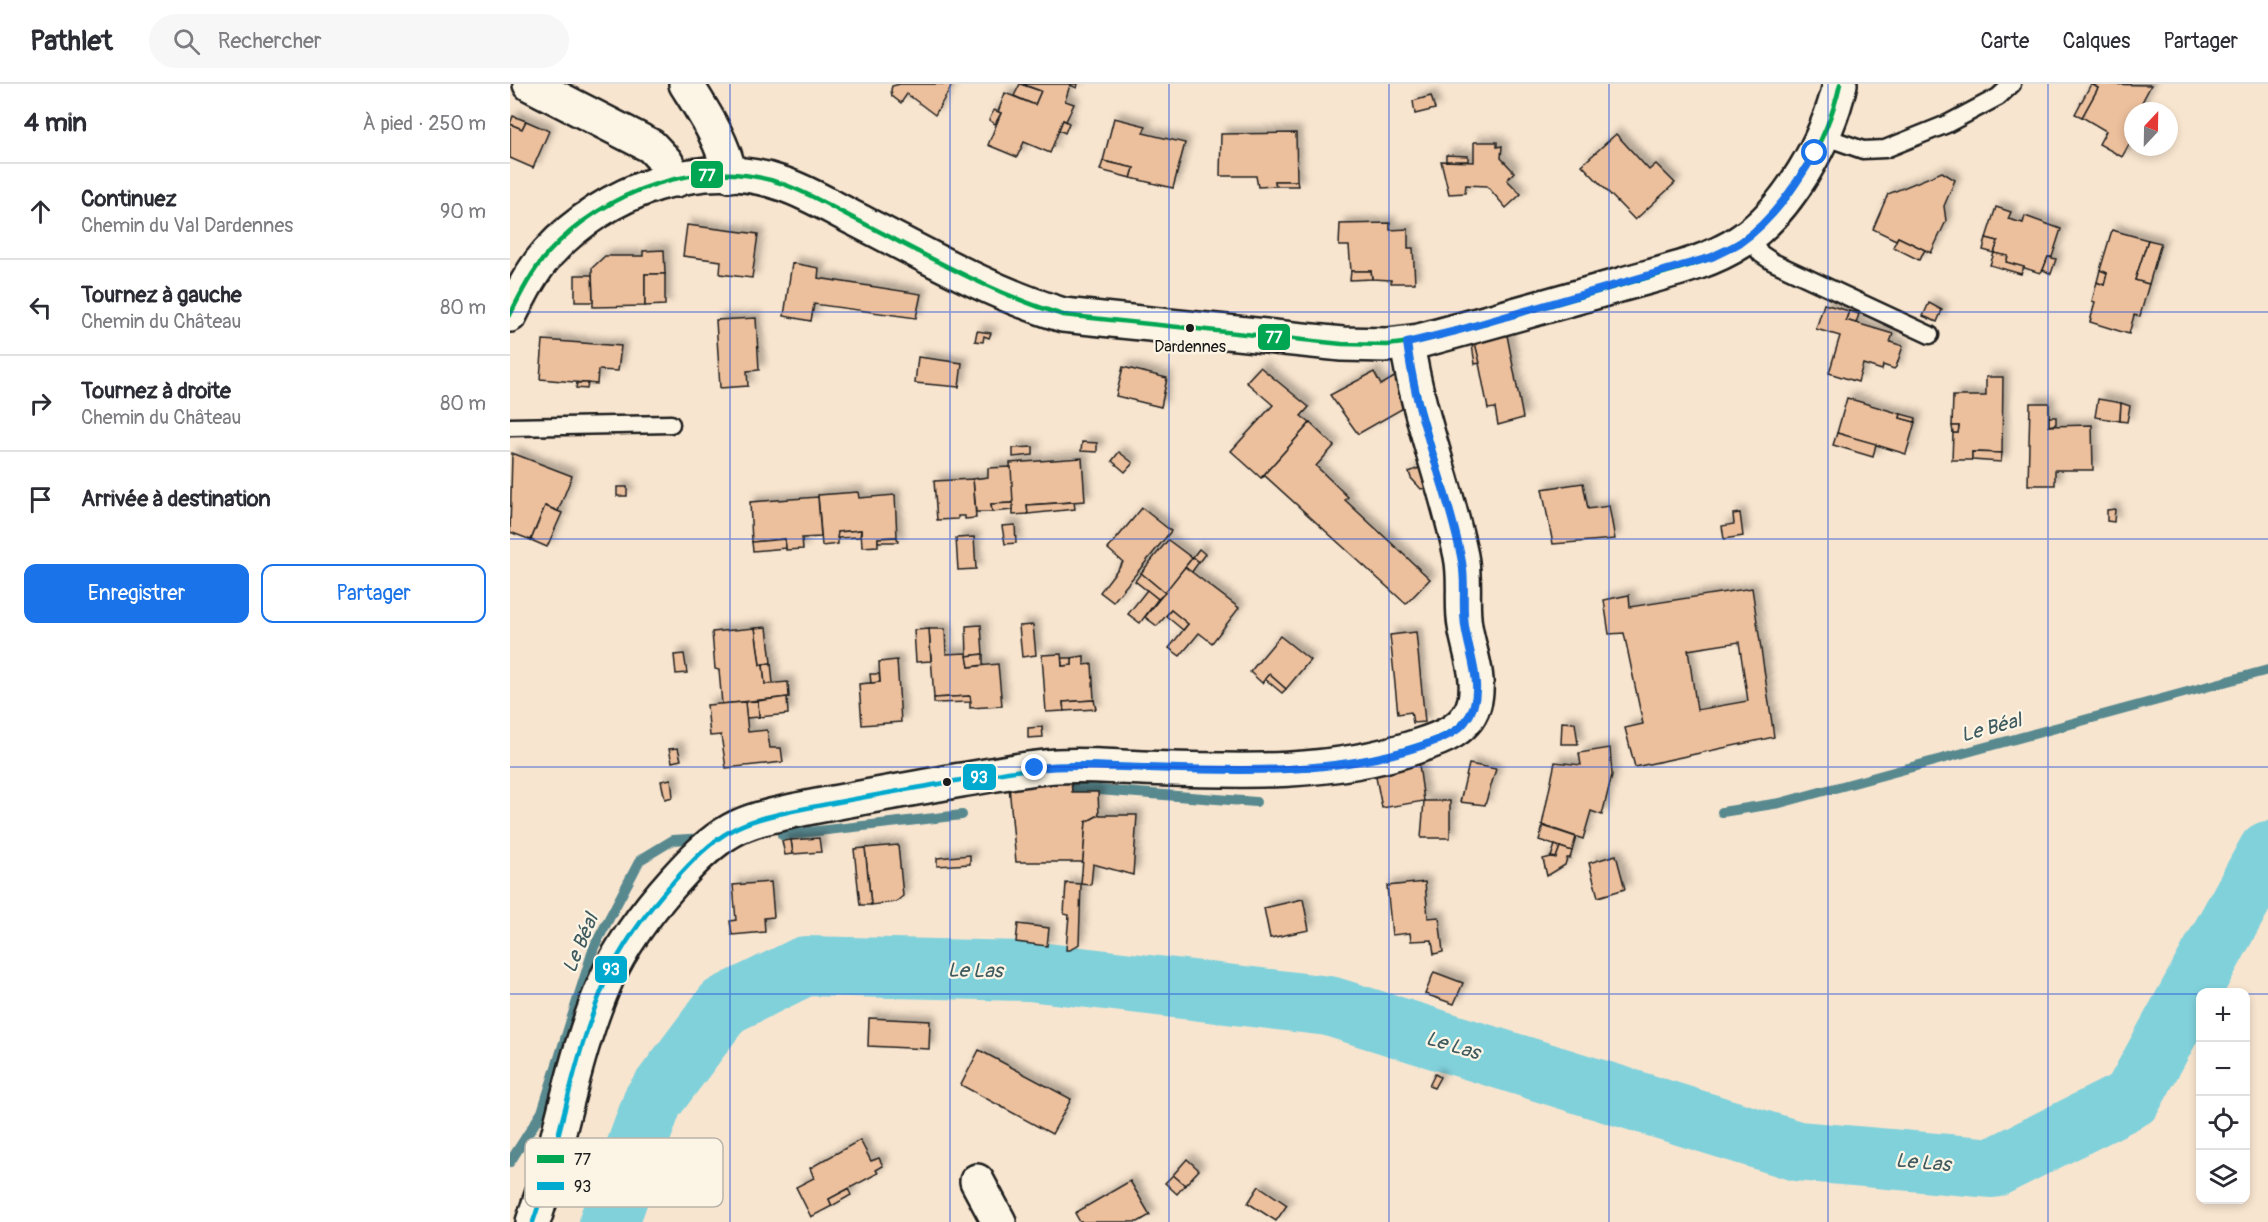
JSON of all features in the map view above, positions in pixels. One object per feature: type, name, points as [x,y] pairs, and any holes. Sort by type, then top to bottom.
[{"type":"street","points":[[530,84],[651,146],[666,162],[676,180]]},
{"type":"street","points":[[686,84],[707,117],[725,153],[730,175]]},
{"type":"street","points":[[510,315],[529,279],[548,254],[595,212],[618,198],[650,186],[712,174],[762,178],[784,184],[952,268],[1033,306],[1063,315],[1342,344],[1407,343],[1486,323],[1712,257],[1741,241],[1784,200],[1815,153],[1840,84]]},
{"type":"street","points":[[557,1138],[594,1011],[623,948],[659,897],[722,837],[768,817],[797,810],[1035,768],[1085,765],[1222,771],[1356,762],[1399,753],[1431,742],[1454,732],[1466,722],[1475,703],[1476,682],[1465,625],[1465,578],[1450,506],[1425,430],[1407,343]]},
{"type":"street","points":[[977,1181],[999,1222]]},
{"type":"street","points":[[533,1222],[537,1207]]},
{"type":"lane","points":[[1823,136],[1863,150],[1885,149],[1947,124],[1998,98],[2012,84]]},
{"type":"lane","points":[[1748,235],[1761,254],[1773,262],[1930,335]]},
{"type":"lane","points":[[510,427],[671,424]]},
{"type":"building","points":[[900,84],[951,84],[935,115],[907,94],[901,103],[892,96],[891,90],[892,86]]},
{"type":"building","points":[[1020,84],[1041,91],[1035,105],[1014,96]]},
{"type":"building","points":[[1022,84],[1078,84],[1077,88],[1070,85],[1065,101],[1074,104],[1066,121],[1063,120],[1050,153],[1024,142],[1017,157],[988,145],[1001,113],[998,112],[1005,93],[1035,105],[1041,91]]},
{"type":"building","points":[[2091,84],[2151,85],[2142,102],[2124,102],[2124,153],[2122,157],[2099,144],[2106,131],[2082,117],[2098,88]]},
{"type":"building","points":[[2091,84],[2098,88],[2082,117],[2075,114]]},
{"type":"building","points":[[1431,96],[1435,109],[1415,114],[1413,101]]},
{"type":"building","points":[[994,110],[1001,113],[995,124],[989,120]]},
{"type":"building","points":[[513,116],[526,121],[522,129],[510,124]]},
{"type":"building","points":[[1114,118],[1146,126],[1143,133],[1185,143],[1173,188],[1131,178],[1134,168],[1103,161]]},
{"type":"building","points":[[1063,120],[1069,123],[1065,133],[1059,130]]},
{"type":"building","points":[[526,121],[549,131],[533,168],[510,158],[510,124],[522,129]]},
{"type":"building","points":[[1296,133],[1297,181],[1275,181],[1276,186],[1258,187],[1256,176],[1220,176],[1221,134]]},
{"type":"building","points":[[1616,134],[1649,170],[1656,164],[1675,183],[1635,220],[1582,165]]},
{"type":"building","points":[[1474,142],[1497,142],[1497,147],[1502,146],[1501,158],[1514,172],[1507,180],[1521,194],[1506,208],[1487,186],[1466,185],[1465,193],[1449,194],[1441,161],[1474,162]]},
{"type":"building","points":[[1446,155],[1468,156],[1468,161],[1446,161]]},
{"type":"building","points":[[1103,161],[1134,168],[1131,178],[1100,170]]},
{"type":"building","points":[[1942,172],[1955,180],[1944,206],[1946,221],[1931,253],[1898,237],[1896,240],[1873,229],[1888,194]]},
{"type":"building","points":[[1275,181],[1297,181],[1298,186],[1276,186]]},
{"type":"building","points":[[1996,207],[2011,212],[2008,219],[2023,223],[2025,216],[2061,229],[2052,257],[2048,257],[2040,273],[2006,262],[2008,256],[1994,253],[1998,241],[1986,238]]},
{"type":"building","points":[[1390,223],[1390,230],[1408,229],[1408,248],[1413,248],[1415,283],[1391,283],[1391,280],[1372,279],[1371,271],[1351,271],[1349,246],[1339,246],[1340,224]]},
{"type":"building","points":[[687,225],[758,234],[752,278],[720,274],[721,261],[683,256]]},
{"type":"building","points":[[2112,230],[2148,240],[2135,280],[2149,284],[2140,316],[2134,315],[2129,334],[2090,322],[2097,282],[2104,285],[2107,273],[2100,270]]},
{"type":"building","points":[[1898,237],[1925,250],[1919,260],[1893,247]]},
{"type":"building","points":[[1986,238],[1998,241],[1994,253],[1983,250]]},
{"type":"building","points":[[2148,240],[2161,243],[2149,284],[2135,280]]},
{"type":"building","points":[[664,250],[665,274],[645,274],[645,306],[593,307],[592,268],[605,256],[643,256],[643,251]]},
{"type":"building","points":[[1994,253],[2008,256],[2006,262],[2024,267],[2021,274],[1990,265]]},
{"type":"building","points":[[2048,257],[2056,259],[2051,274],[2043,270]]},
{"type":"building","points":[[792,263],[819,268],[818,278],[921,294],[916,318],[814,304],[811,321],[784,316]]},
{"type":"building","points":[[2100,270],[2107,273],[2104,285],[2097,282]]},
{"type":"building","points":[[1351,271],[1371,271],[1372,279],[1350,280]]},
{"type":"building","points":[[645,274],[665,274],[665,305],[645,306]]},
{"type":"building","points":[[575,275],[592,275],[593,302],[575,302]]},
{"type":"building","points":[[1929,303],[1942,310],[1937,322],[1923,316]]},
{"type":"building","points":[[1824,304],[1849,311],[1846,320],[1893,334],[1890,342],[1903,346],[1896,367],[1894,369],[1883,365],[1882,370],[1863,364],[1858,382],[1829,373],[1840,336],[1816,329]]},
{"type":"building","points":[[1849,311],[1859,314],[1856,323],[1846,320]]},
{"type":"building","points":[[756,318],[759,370],[747,371],[748,386],[720,388],[716,320]]},
{"type":"building","points":[[977,331],[991,333],[989,338],[984,336],[983,342],[975,341]]},
{"type":"building","points":[[1507,335],[1523,418],[1498,425],[1495,408],[1488,409],[1475,343]]},
{"type":"building","points":[[543,340],[621,346],[618,371],[598,370],[597,384],[540,379]]},
{"type":"building","points":[[1475,343],[1480,363],[1475,364],[1472,345]]},
{"type":"building","points":[[918,357],[962,363],[959,387],[915,383]]},
{"type":"building","points":[[1123,367],[1167,378],[1161,407],[1116,396]]},
{"type":"building","points":[[1260,367],[1309,407],[1301,416],[1310,423],[1261,478],[1231,451],[1273,405],[1246,382]]},
{"type":"building","points":[[1374,372],[1381,385],[1398,375],[1407,406],[1358,434],[1330,395]]},
{"type":"building","points":[[1986,377],[2003,377],[2002,453],[1972,452],[1972,460],[1952,460],[1953,433],[1958,433],[1959,426],[1952,426],[1953,396],[1986,396]]},
{"type":"building","points":[[577,383],[588,383],[587,389],[576,388]]},
{"type":"building","points":[[1847,398],[1901,414],[1900,418],[1915,422],[1906,454],[1837,433]]},
{"type":"building","points":[[2098,399],[2121,403],[2120,421],[2095,417]]},
{"type":"building","points":[[2030,403],[2049,403],[2049,426],[2092,425],[2093,470],[2055,470],[2055,485],[2028,485]]},
{"type":"building","points":[[2121,403],[2130,406],[2127,422],[2120,421]]},
{"type":"building","points":[[1901,414],[1916,418],[1915,422],[1900,418]]},
{"type":"building","points":[[2049,417],[2056,417],[2056,424],[2049,426]]},
{"type":"building","points":[[1310,423],[1334,446],[1316,466],[1348,497],[1345,500],[1430,579],[1406,604],[1265,476],[1261,478]]},
{"type":"building","points":[[1952,426],[1959,426],[1958,433],[1953,433]]},
{"type":"building","points":[[1837,433],[1876,444],[1873,457],[1833,445]]},
{"type":"building","points":[[1082,442],[1097,443],[1097,452],[1081,451]]},
{"type":"building","points":[[1033,447],[1033,455],[1013,457],[1013,448]]},
{"type":"building","points":[[1119,452],[1133,463],[1125,472],[1112,461]]},
{"type":"building","points":[[1972,452],[2002,453],[2001,462],[1972,460]]},
{"type":"building","points":[[512,453],[572,476],[558,511],[545,506],[531,540],[510,532]]},
{"type":"building","points":[[1082,458],[1085,501],[1027,505],[1028,514],[1013,515],[1010,463]]},
{"type":"building","points":[[1011,467],[1013,503],[991,504],[992,512],[976,512],[973,479],[988,477],[988,468]]},
{"type":"building","points":[[1419,468],[1427,488],[1421,489],[1411,478],[1409,472]]},
{"type":"building","points":[[973,479],[976,518],[965,519],[965,516],[958,516],[958,519],[937,520],[934,481]]},
{"type":"building","points":[[1583,483],[1588,509],[1609,506],[1615,539],[1553,544],[1542,489]]},
{"type":"building","points":[[617,487],[627,487],[627,496],[617,496]]},
{"type":"building","points":[[858,492],[859,498],[895,495],[897,537],[878,538],[878,546],[862,547],[861,530],[838,532],[838,544],[822,546],[818,495]]},
{"type":"building","points":[[818,497],[821,537],[802,538],[803,549],[786,550],[785,539],[752,542],[750,502]]},
{"type":"building","points":[[1074,502],[1075,509],[1028,514],[1027,505]]},
{"type":"building","points":[[1013,503],[1013,510],[992,512],[991,504]]},
{"type":"building","points":[[545,506],[562,513],[547,547],[531,540]]},
{"type":"building","points":[[1142,508],[1171,531],[1113,602],[1100,592],[1123,562],[1108,549]]},
{"type":"building","points":[[2115,509],[2114,522],[2107,521],[2107,510]]},
{"type":"building","points":[[1740,513],[1743,536],[1724,539],[1722,526],[1734,524],[1733,514]]},
{"type":"building","points":[[1015,525],[1016,543],[1005,544],[1002,526]]},
{"type":"building","points":[[861,530],[860,537],[837,538],[838,532]]},
{"type":"building","points":[[897,537],[898,542],[878,542],[878,538]]},
{"type":"building","points":[[974,537],[976,569],[958,570],[956,538]]},
{"type":"building","points":[[785,539],[786,548],[753,551],[752,542]]},
{"type":"building","points":[[1168,540],[1192,558],[1165,593],[1141,573]]},
{"type":"building","points":[[1199,549],[1205,554],[1199,562],[1193,557]]},
{"type":"building","points":[[1193,557],[1199,562],[1191,573],[1185,567]]},
{"type":"building","points":[[1185,567],[1239,608],[1212,643],[1199,633],[1180,656],[1169,648],[1188,624],[1171,610],[1157,626],[1145,617]]},
{"type":"building","points":[[1141,573],[1165,593],[1158,599],[1135,581]]},
{"type":"building","points":[[1752,588],[1774,737],[1635,767],[1625,728],[1643,724],[1624,633],[1609,634],[1604,600],[1629,595],[1630,607]],"holes":[[[1739,642],[1748,701],[1697,710],[1688,650]]]},
{"type":"building","points":[[1147,590],[1158,599],[1140,623],[1128,614]]},
{"type":"building","points":[[1171,610],[1188,624],[1183,630],[1166,616]]},
{"type":"building","points":[[981,625],[983,654],[967,656],[966,626]]},
{"type":"building","points":[[1033,625],[1036,655],[1022,657],[1019,626]]},
{"type":"building","points":[[767,627],[771,663],[760,665],[755,628]]},
{"type":"building","points":[[755,628],[765,684],[788,682],[789,697],[722,704],[719,670],[715,669],[712,632]]},
{"type":"building","points":[[929,629],[945,629],[946,654],[967,653],[969,667],[998,664],[1002,706],[970,708],[970,696],[934,698]]},
{"type":"building","points":[[929,629],[931,661],[916,662],[914,630]]},
{"type":"building","points":[[1416,632],[1425,722],[1413,723],[1411,712],[1398,714],[1390,635]]},
{"type":"building","points":[[1280,636],[1310,660],[1286,689],[1269,674],[1262,683],[1250,672]]},
{"type":"building","points":[[684,654],[687,673],[676,674],[674,655]]},
{"type":"building","points":[[983,654],[983,665],[969,667],[967,656]]},
{"type":"building","points":[[1061,654],[1062,666],[1072,665],[1072,658],[1084,656],[1084,665],[1092,664],[1094,700],[1063,702],[1064,711],[1046,712],[1042,655]]},
{"type":"building","points":[[1062,658],[1072,658],[1072,665],[1062,666]]},
{"type":"building","points":[[897,660],[901,722],[862,725],[859,684],[880,682],[879,662]]},
{"type":"building","points":[[771,663],[773,684],[765,684],[763,664]]},
{"type":"building","points":[[870,674],[879,674],[880,682],[871,683]]},
{"type":"building","points":[[1269,674],[1286,689],[1282,693],[1265,679]]},
{"type":"building","points":[[970,696],[971,702],[934,703],[934,698]]},
{"type":"building","points":[[787,697],[788,714],[759,717],[758,701]]},
{"type":"building","points":[[1094,700],[1096,709],[1064,711],[1063,702]]},
{"type":"building","points":[[758,701],[759,717],[746,718],[745,702]]},
{"type":"building","points":[[745,702],[748,732],[767,730],[770,748],[781,748],[783,762],[726,768],[721,735],[710,736],[707,705]]},
{"type":"building","points":[[1562,722],[1575,723],[1578,744],[1561,744]]},
{"type":"building","points":[[1042,727],[1043,737],[1028,738],[1028,728]]},
{"type":"building","points":[[678,748],[681,760],[672,762],[669,749]]},
{"type":"building","points":[[1610,748],[1612,775],[1602,815],[1591,811],[1583,839],[1542,825],[1555,762],[1581,765],[1579,753]]},
{"type":"building","points":[[1469,764],[1496,769],[1485,805],[1460,802]]},
{"type":"building","points":[[1419,765],[1424,801],[1382,808],[1375,772]]},
{"type":"building","points":[[671,779],[673,797],[665,799],[661,781]]},
{"type":"building","points":[[1071,781],[1072,792],[1098,792],[1099,815],[1086,822],[1083,862],[1016,862],[1009,786]]},
{"type":"building","points":[[1424,801],[1450,801],[1450,838],[1421,838]]},
{"type":"building","points":[[1099,815],[1137,815],[1133,875],[1093,864],[1091,885],[1081,884],[1086,822]]},
{"type":"building","points":[[1543,826],[1576,837],[1572,851],[1539,840]]},
{"type":"building","points":[[819,838],[821,852],[793,854],[791,840]]},
{"type":"building","points":[[791,840],[793,854],[785,855],[782,841]]},
{"type":"building","points":[[898,845],[903,896],[896,902],[871,905],[865,848]]},
{"type":"building","points":[[1555,845],[1560,847],[1556,858],[1551,857]]},
{"type":"building","points":[[1560,847],[1572,851],[1570,858],[1567,858],[1565,865],[1547,876],[1543,859],[1556,858]]},
{"type":"building","points":[[865,848],[871,905],[860,905],[854,849]]},
{"type":"building","points":[[970,855],[970,864],[937,866],[937,858]]},
{"type":"building","points":[[1616,855],[1625,889],[1598,897],[1589,863]]},
{"type":"building","points":[[771,882],[774,917],[764,918],[765,932],[732,935],[730,921],[736,920],[733,885]]},
{"type":"building","points":[[1425,882],[1428,918],[1439,917],[1443,952],[1434,954],[1432,940],[1411,941],[1410,933],[1392,935],[1387,886]]},
{"type":"building","points":[[1066,883],[1081,884],[1079,944],[1070,950],[1066,950],[1069,915],[1064,914]]},
{"type":"building","points":[[1303,899],[1309,930],[1270,938],[1264,908]]},
{"type":"building","points":[[1018,924],[1049,928],[1047,946],[1016,942]]},
{"type":"building","points":[[1434,972],[1463,983],[1454,1004],[1425,994]]},
{"type":"building","points":[[869,1018],[930,1021],[929,1049],[868,1046]]},
{"type":"building","points":[[979,1050],[1071,1099],[1052,1134],[961,1085]]},
{"type":"building","points":[[1435,1074],[1440,1077],[1434,1088],[1429,1086]]},
{"type":"building","points":[[860,1140],[871,1161],[879,1158],[883,1166],[876,1170],[878,1173],[829,1199],[832,1206],[811,1217],[796,1187],[814,1178],[810,1168]]},
{"type":"building","points":[[1187,1159],[1199,1170],[1185,1185],[1173,1175]]},
{"type":"building","points":[[1173,1175],[1185,1185],[1177,1194],[1165,1183]]},
{"type":"building","points":[[1130,1181],[1150,1215],[1138,1222],[1080,1222],[1075,1213]]},
{"type":"building","points":[[1259,1186],[1287,1205],[1276,1221],[1248,1203]]},
{"type":"building","points":[[848,1189],[851,1195],[832,1206],[829,1199]]},
{"type":"waterway","name":"Le Béal","points":[[1722,812],[1780,803],[2268,670]]},
{"type":"waterway","name":"Le Béal","points":[[1072,788],[1256,802]]},
{"type":"waterway","name":"Le Béal","points":[[782,835],[962,815]]},
{"type":"waterway","name":"Le Béal","points":[[525,1138],[542,1112],[594,947],[640,860],[673,840],[704,838]]},
{"type":"waterway","name":"Le Las","points":[[640,1138],[653,1101],[724,1006],[805,966],[1029,971],[1329,1006],[1797,1151],[1993,1168],[2132,1098],[2268,851]]},
{"type":"waterway","name":"Le Béal","points":[[510,1162],[525,1139]]},
{"type":"waterway","name":"Le Las","points":[[609,1222],[614,1207]]},
{"type":"transit line","name":"77","points":[[510,315],[542,260],[571,231],[597,212],[626,196],[656,184],[688,176],[720,174],[752,176],[793,188],[984,284],[1063,315],[1342,344],[1387,345],[1419,341],[1682,268],[1712,257],[1740,242],[1758,229],[1774,212],[1804,172],[1826,128],[1840,84]]},
{"type":"transit line","name":"93","points":[[557,1138],[585,1038],[613,965],[637,927],[674,881],[708,846],[740,826],[797,810],[858,798],[1045,767],[1089,765],[1280,770],[1348,763],[1425,744],[1443,737],[1460,726],[1472,710],[1476,691],[1475,672],[1464,617],[1461,556],[1418,397],[1407,343]]},
{"type":"transit line","name":"93","points":[[533,1222],[538,1207]]},
{"type":"place","name":"Dardennes","points":[[1190,328]]},
{"type":"route","points":[[1035,768],[1085,765],[1222,771],[1308,767],[1356,762],[1399,753],[1454,732],[1466,722],[1475,703],[1476,682],[1465,625],[1465,578],[1450,506],[1425,430],[1407,343],[1712,257],[1741,241],[1763,222],[1784,200],[1815,153]]}]
